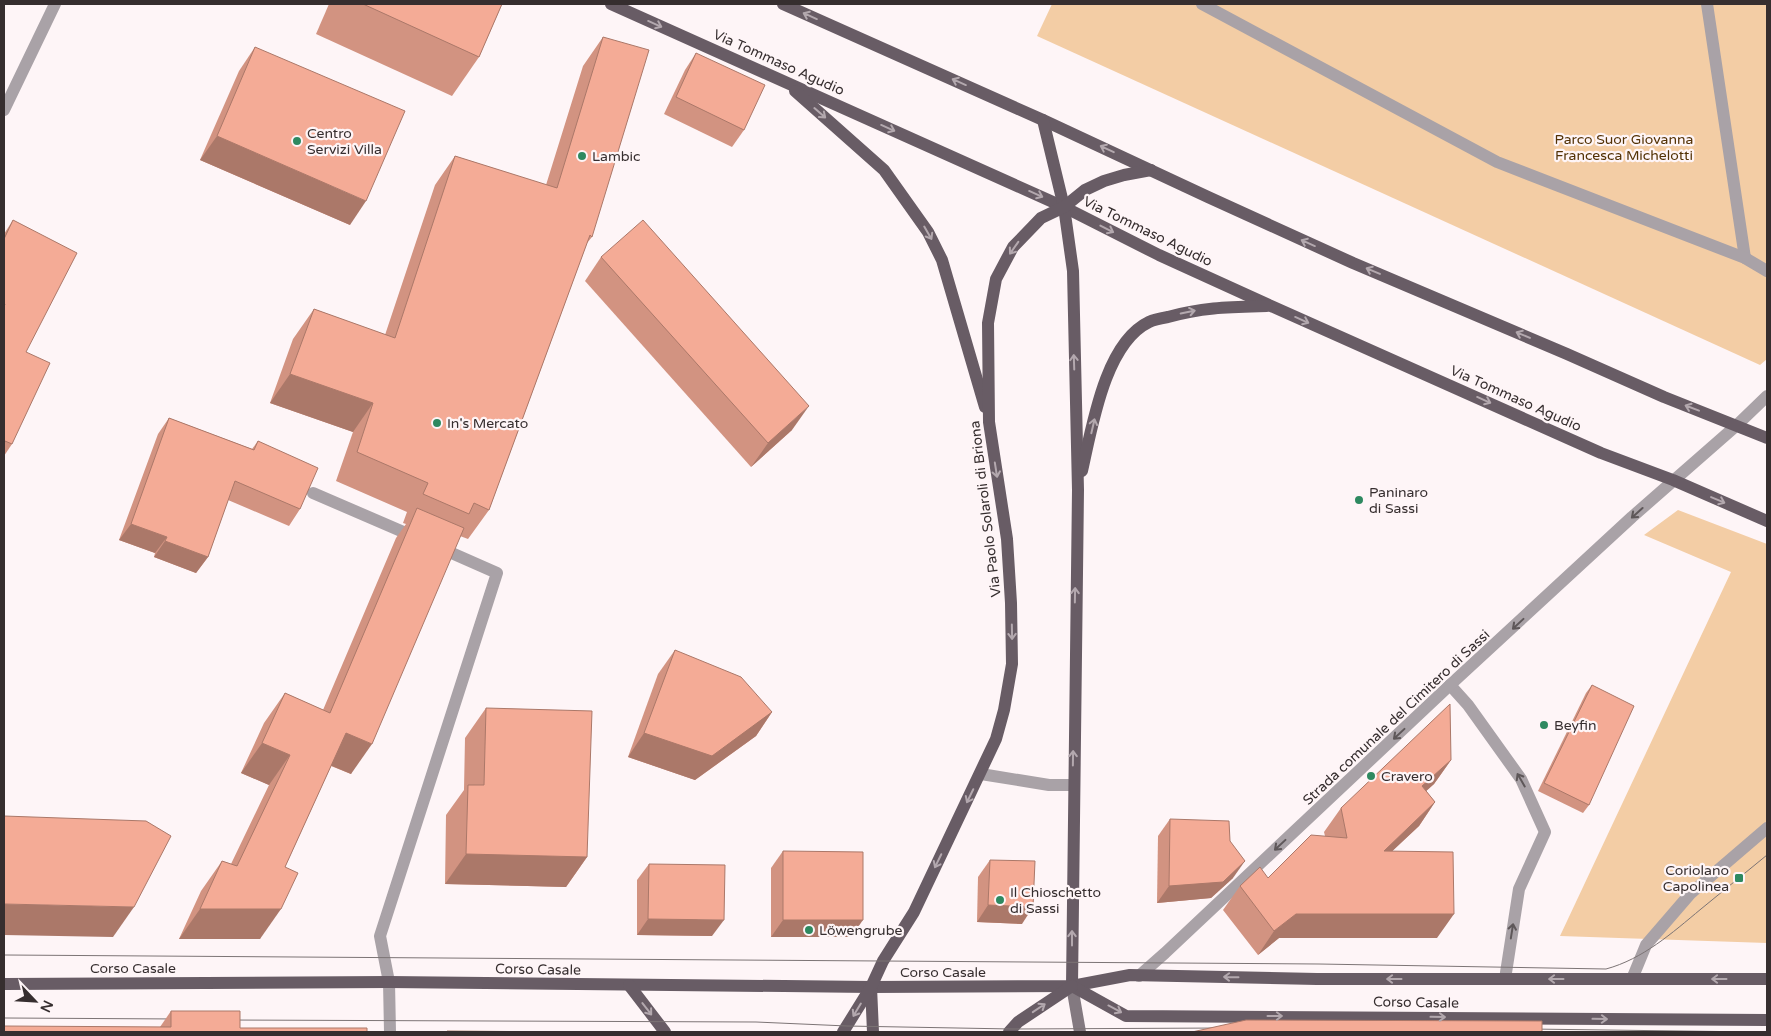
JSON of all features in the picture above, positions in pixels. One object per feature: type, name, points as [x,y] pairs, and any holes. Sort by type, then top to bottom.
[{"type":"main road","name":"Via Tommaso Agudio","points":[[610,4],[1064,207],[1159,255],[1271,306],[1601,453],[1674,480],[1767,521]]},
{"type":"main road","points":[[783,4],[1043,120],[1353,263],[1568,354],[1664,397],[1767,438]]},
{"type":"main road","points":[[784,81],[884,170],[928,232],[942,260],[989,422]]},
{"type":"main road","points":[[1009,1032],[1018,1022],[1072,986],[1078,490],[1073,271],[1064,207],[1043,120]]},
{"type":"main road","name":"Via Paolo Solaroli di Briona","points":[[843,1032],[883,961],[914,912],[981,774],[996,740],[1004,710],[1012,664],[1012,603],[1007,539],[989,422],[988,323],[996,278],[1013,246],[1041,218],[1064,207],[1085,190],[1104,180],[1151,170]]},
{"type":"main road","points":[[1078,490],[1099,400],[1116,356],[1134,333],[1150,322],[1206,308],[1271,306]]},
{"type":"main road","name":"Corso Casale","points":[[4,984],[389,982],[870,987],[1072,986],[1130,975],[1317,979],[1767,979]]},
{"type":"main road","points":[[629,985],[665,1032]]},
{"type":"main road","name":"Corso Casale","points":[[1072,986],[1126,1016],[1767,1020]]},
{"type":"main road","points":[[870,987],[873,1032]]},
{"type":"street","points":[[4,110],[55,4]]},
{"type":"street","points":[[1202,4],[1497,162],[1746,258],[1767,271]]},
{"type":"street","points":[[1707,4],[1746,258]]},
{"type":"street","points":[[1674,480],[1767,396]]},
{"type":"street","name":"Strada comunale del Cimitero di Sassi","points":[[1139,976],[1450,685],[1674,480]]},
{"type":"street","points":[[314,493],[497,573],[380,936],[389,982],[390,1032]]},
{"type":"street","points":[[1450,685],[1468,705],[1521,779],[1545,832],[1519,889],[1505,979]]},
{"type":"street","points":[[981,774],[1049,785],[1073,786]]},
{"type":"street","points":[[1632,979],[1646,945],[1690,894],[1767,828]]},
{"type":"street","points":[[1072,986],[1080,1032]]},
{"type":"green space","name":"Parco Suor Giovanna Francesca Michelotti","points":[[1052,4],[1767,4],[1767,359],[1760,365],[1037,36]]},
{"type":"green space","points":[[1678,510],[1767,544],[1767,943],[1560,936],[1731,572],[1644,535]]},
{"type":"building","points":[[363,4],[502,4],[479,57]]},
{"type":"building","points":[[603,37],[649,50],[592,237],[590,235],[489,510],[474,503],[469,514],[423,494],[428,483],[357,452],[373,403],[290,374],[314,309],[395,338],[455,156],[557,188]]},
{"type":"building","points":[[255,47],[405,111],[366,201],[217,136]]},
{"type":"building","points":[[696,53],[765,85],[744,130],[676,97]]},
{"type":"building","points":[[13,220],[77,253],[26,352],[50,363],[12,444],[5,441],[4,445],[4,239]]},
{"type":"building","points":[[643,220],[809,406],[768,443],[601,257]]},
{"type":"building","points":[[169,418],[254,450],[258,441],[318,468],[300,509],[235,481],[208,557],[165,541],[167,537],[131,524]]},
{"type":"building","points":[[417,508],[464,528],[372,744],[346,733],[285,867],[298,873],[281,909],[200,909],[222,861],[237,866],[290,755],[262,743],[285,693],[330,713]]},
{"type":"building","points":[[675,650],[741,677],[772,712],[712,756],[644,733]]},
{"type":"building","points":[[1592,685],[1634,706],[1589,805],[1544,783]]},
{"type":"building","points":[[1450,704],[1451,760],[1422,786],[1435,802],[1384,851],[1453,852],[1454,914],[1296,914],[1274,931],[1240,886],[1260,867],[1268,878],[1311,835],[1347,838],[1341,808]]},
{"type":"building","points":[[486,708],[592,711],[587,857],[466,854],[468,785],[484,785]]},
{"type":"building","points":[[4,816],[146,821],[171,836],[134,907],[4,904]]},
{"type":"building","points":[[1170,819],[1229,821],[1230,841],[1245,861],[1223,882],[1169,886]]},
{"type":"building","points":[[783,851],[863,852],[863,920],[783,920]]},
{"type":"building","points":[[990,860],[1035,861],[1033,907],[988,905]]},
{"type":"building","points":[[649,864],[725,865],[724,920],[648,919]]},
{"type":"building","points":[[171,1011],[240,1011],[240,1028],[367,1028],[367,1032],[4,1032],[4,1026],[171,1027]]},
{"type":"building","points":[[1246,1020],[1542,1021],[1542,1032],[1192,1032]]},
{"type":"building","points":[[447,1031],[571,1032],[447,1032]]},
{"type":"tram line","points":[[4,955],[1319,964],[1606,969],[1620,965],[1645,952],[1679,927],[1767,855]]},
{"type":"tram line","points":[[4,1018],[179,1019]]},
{"type":"tram line","points":[[226,1020],[756,1022],[847,1026],[1012,1029],[1226,1028]]},
{"type":"tram line","points":[[1529,1029],[1757,1032]]},
{"type":"place","name":"Centro Servizi Villa","points":[[297,141]]},
{"type":"place","name":"Lambic","points":[[582,156]]},
{"type":"place","name":"In's Mercato","points":[[437,423]]},
{"type":"place","name":"Paninaro di Sassi","points":[[1359,500]]},
{"type":"place","name":"Beyfin","points":[[1544,725]]},
{"type":"place","name":"Cravero","points":[[1371,776]]},
{"type":"place","name":"Coriolano Capolinea","points":[[1739,878]]},
{"type":"place","name":"Il Chioschetto di Sassi","points":[[1000,900]]},
{"type":"place","name":"Löwengrube","points":[[809,930]]}]
